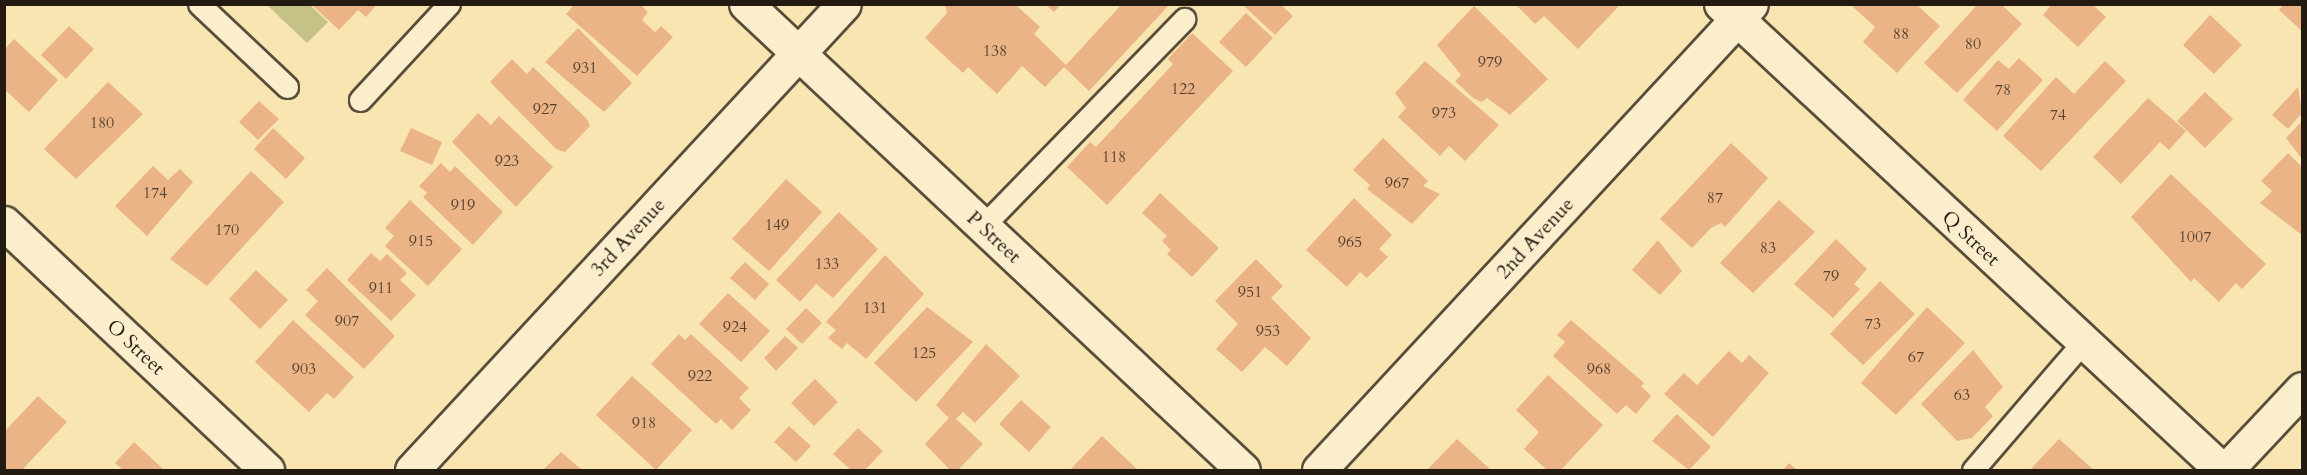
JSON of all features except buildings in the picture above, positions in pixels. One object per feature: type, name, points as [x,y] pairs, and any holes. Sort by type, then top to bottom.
[{"type":"street","name":"P Street","points":[[746,4],[1243,471]]},
{"type":"street","name":"3rd Avenue","points":[[412,471],[844,4]]},
{"type":"street","name":"Q Street","points":[[1736,10],[2083,342],[2224,471]]},
{"type":"street","name":"2nd Avenue","points":[[1319,471],[1736,10]]},
{"type":"street","name":"O Street","points":[[4,223],[267,471]]},
{"type":"street","points":[[2224,471],[2302,389]]},
{"type":"lane","points":[[199,4],[287,87]]},
{"type":"lane","points":[[360,100],[449,4]]},
{"type":"lane","points":[[983,226],[1184,19]]},
{"type":"lane","points":[[1973,471],[2083,342]]},
{"type":"shaded area","points":[[267,5],[310,5],[328,22],[307,43]]}]
